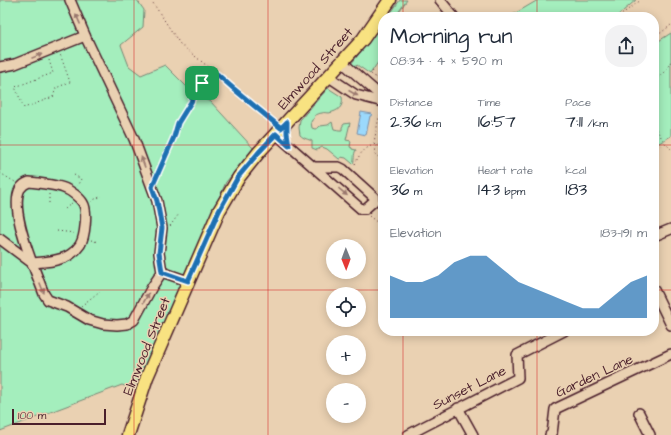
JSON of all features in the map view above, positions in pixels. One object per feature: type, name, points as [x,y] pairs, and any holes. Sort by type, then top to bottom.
[{"type":"main road","name":"Elmwood Street","points":[[382,12],[390,0]]},
{"type":"main road","name":"Elmwood Street","points":[[128,435],[147,377],[219,211],[238,177],[259,152],[363,39],[378,17]]},
{"type":"street","points":[[0,239],[32,263],[57,260],[70,255],[80,246],[84,234],[85,212],[83,203],[65,188],[29,182],[20,188],[18,195],[17,210],[21,229],[32,263],[44,294],[48,300],[67,308],[88,320],[103,324],[127,324],[134,320],[162,272],[159,253],[161,231],[157,201],[134,139],[85,36],[70,0]]},
{"type":"street","points":[[440,0],[450,12]]},
{"type":"street","points":[[0,67],[22,62],[85,36]]},
{"type":"street","points":[[342,62],[378,93]]},
{"type":"street","points":[[329,77],[356,95],[378,96]]},
{"type":"street","points":[[281,128],[287,133],[289,146]]},
{"type":"street","points":[[281,128],[289,146],[313,167],[345,194],[361,209],[366,209],[374,201],[374,197],[343,169],[339,167],[313,167]]},
{"type":"street","points":[[659,234],[671,229]]},
{"type":"street","points":[[162,272],[188,281]]},
{"type":"street","points":[[659,300],[671,325]]},
{"type":"street","name":"Sunset Lane","points":[[408,435],[518,378],[517,355],[554,336]]},
{"type":"street","name":"Garden Lane","points":[[550,435],[552,434],[555,408],[671,354]]},
{"type":"street","points":[[458,408],[472,435]]},
{"type":"street","points":[[639,413],[650,435]]},
{"type":"path","points":[[151,0],[180,44],[281,128]]},
{"type":"path","points":[[625,12],[641,0]]},
{"type":"path","points":[[659,34],[671,25]]},
{"type":"path","points":[[48,59],[53,73],[15,87],[24,108],[53,97],[56,88],[70,82],[60,54]]},
{"type":"path","points":[[659,77],[667,69],[671,61]]},
{"type":"path","points":[[373,71],[370,74],[378,80]]},
{"type":"path","points":[[152,187],[174,137],[178,123],[195,93],[202,83],[217,74]]},
{"type":"path","points":[[378,122],[374,142],[376,144],[375,154],[378,156]]},
{"type":"path","points":[[659,134],[671,149]]},
{"type":"path","points":[[659,146],[665,143]]},
{"type":"path","points":[[356,164],[358,158],[366,148],[376,144]]},
{"type":"path","points":[[0,173],[13,181],[20,188]]},
{"type":"path","points":[[65,209],[75,195],[81,179],[74,175]]},
{"type":"path","points":[[49,203],[50,185]]},
{"type":"path","points":[[84,205],[102,196]]},
{"type":"path","points":[[361,209],[373,221],[378,223]]},
{"type":"path","points":[[161,231],[167,229],[179,214]]},
{"type":"path","points":[[57,231],[84,234]]},
{"type":"path","points":[[74,312],[100,291]]},
{"type":"green space","points":[[0,0],[137,0],[144,10],[143,27],[121,45],[129,66],[141,75],[165,65],[197,97],[210,101],[254,149],[226,182],[135,390],[122,385],[0,431]]},
{"type":"green space","points":[[400,0],[407,0],[399,12],[392,12]]},
{"type":"green space","points":[[538,0],[636,0],[622,12],[518,12]]},
{"type":"green space","points":[[378,29],[378,62],[370,74],[357,65],[353,69],[349,64],[351,64]]},
{"type":"green space","points":[[671,33],[671,136],[659,143],[659,41]]},
{"type":"green space","points":[[328,88],[342,97],[341,106],[338,110],[315,115],[311,122],[312,128],[315,129],[320,126],[328,125],[332,122],[334,129],[342,130],[344,124],[350,123],[346,140],[351,141],[350,147],[356,150],[353,164],[346,158],[341,157],[339,159],[327,149],[322,147],[317,150],[312,148],[312,141],[300,135],[300,120]]},
{"type":"water","points":[[361,112],[372,114],[370,116],[366,135],[357,133]]},
{"type":"route","points":[[217,74],[281,128],[287,122],[289,146],[276,134],[238,177],[219,211],[188,281],[162,272],[159,253],[162,228],[157,201],[152,187],[174,137],[178,123],[202,83],[217,74]]}]
